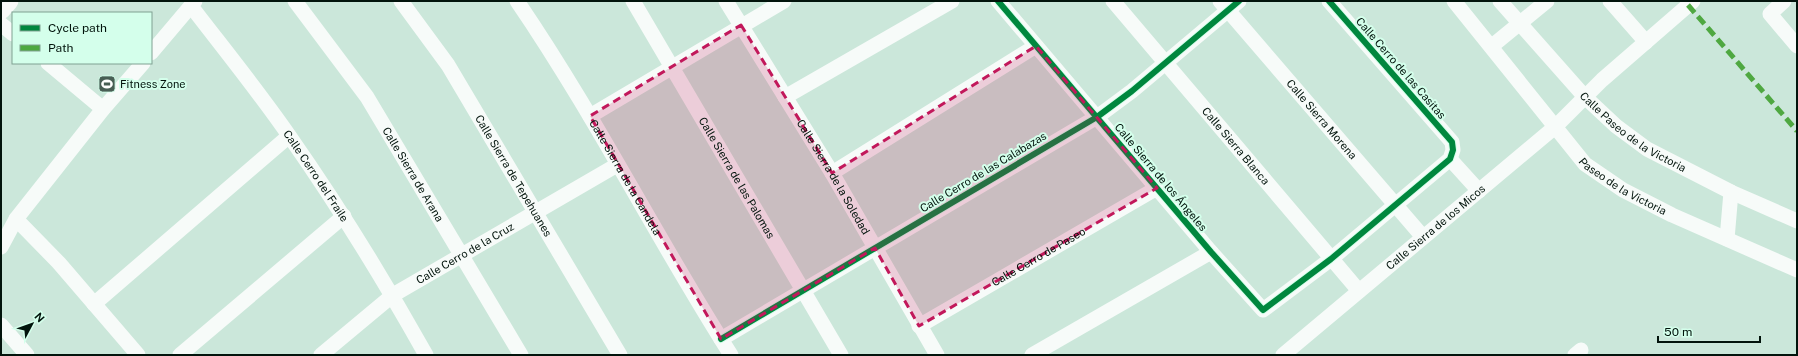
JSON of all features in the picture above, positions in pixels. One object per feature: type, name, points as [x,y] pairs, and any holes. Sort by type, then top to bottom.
[{"type":"main road","points":[[1,10],[9,1]]},
{"type":"street","name":"Calle Sierra de Arana","points":[[295,1],[367,97],[521,355]]},
{"type":"street","name":"Calle Sierra de Tepehuanes","points":[[402,1],[448,65],[620,355]]},
{"type":"street","name":"Calle Sierra de la Candela","points":[[517,1],[542,38],[590,116],[617,165],[731,355]]},
{"type":"street","name":"Calle Sierra de las Palomas","points":[[633,1],[841,355]]},
{"type":"street","name":"Calle Sierra de la Soledad","points":[[726,1],[832,173],[937,355]]},
{"type":"street","points":[[590,116],[741,25],[784,1]]},
{"type":"street","points":[[785,97],[952,1]]},
{"type":"street","name":"Calle Sierra de los Ángeles","points":[[998,1],[1263,310],[1331,260]]},
{"type":"street","name":"Calle Sierra Blanca","points":[[1113,1],[1331,260],[1359,291]]},
{"type":"street","name":"Calle Cerro de las Casitas","points":[[1328,1],[1452,142],[1451,154],[1478,191]]},
{"type":"street","points":[[1454,1],[1492,46],[1546,1]]},
{"type":"street","name":"Calle Paseo de la Victoria","points":[[1500,1],[1585,97],[1616,126],[1647,149],[1731,192],[1797,221]]},
{"type":"street","points":[[1610,1],[1646,42]]},
{"type":"street","name":"Calle Sierra de los Micos","points":[[1283,355],[1556,127],[1602,80],[1692,1]]},
{"type":"street","points":[[1784,1],[1770,14],[1797,46]]},
{"type":"street","points":[[152,52],[193,4]]},
{"type":"street","name":"Calle Cerro del Fraile","points":[[193,4],[289,136],[344,216],[393,295],[426,355]]},
{"type":"street","name":"Calle Cerro de las Calabazas","points":[[721,339],[803,292],[1097,117],[1166,63],[1229,4]]},
{"type":"street","name":"Calle Sierra Morena","points":[[1229,4],[1423,237]]},
{"type":"street","points":[[1,24],[12,33]]},
{"type":"street","points":[[832,173],[1036,46]]},
{"type":"street","name":"Paseo de la Victoria","points":[[1492,46],[1585,164],[1606,180],[1672,215],[1797,270]]},
{"type":"street","points":[[49,64],[103,109]]},
{"type":"street","points":[[1,247],[16,219],[103,109],[142,64]]},
{"type":"street","points":[[94,304],[289,136]]},
{"type":"street","points":[[1331,260],[1451,154]]},
{"type":"street","name":"Calle Cerro de la Cruz","points":[[321,355],[393,295],[617,165]]},
{"type":"street","name":"Calle Cerro de Paseo","points":[[919,326],[1157,188]]},
{"type":"street","points":[[1727,239],[1731,192]]},
{"type":"street","points":[[180,355],[344,216]]},
{"type":"street","points":[[16,219],[59,263],[138,355]]},
{"type":"street","points":[[1032,355],[1212,252]]},
{"type":"street","points":[[1,325],[27,355]]},
{"type":"highlighted area","points":[[741,25],[832,173],[1036,46],[1157,188],[919,326],[875,248],[721,339],[590,116]]},
{"type":"marked path","points":[[1688,5],[1797,131]]},
{"type":"cycle path","points":[[998,1],[1211,252],[1263,310],[1331,259],[1450,159],[1453,150],[1452,142],[1329,1]]},
{"type":"cycle path","points":[[721,339],[1097,117],[1132,91],[1239,1]]},
{"type":"place","name":"Fitness Zone","points":[[107,84]]}]
